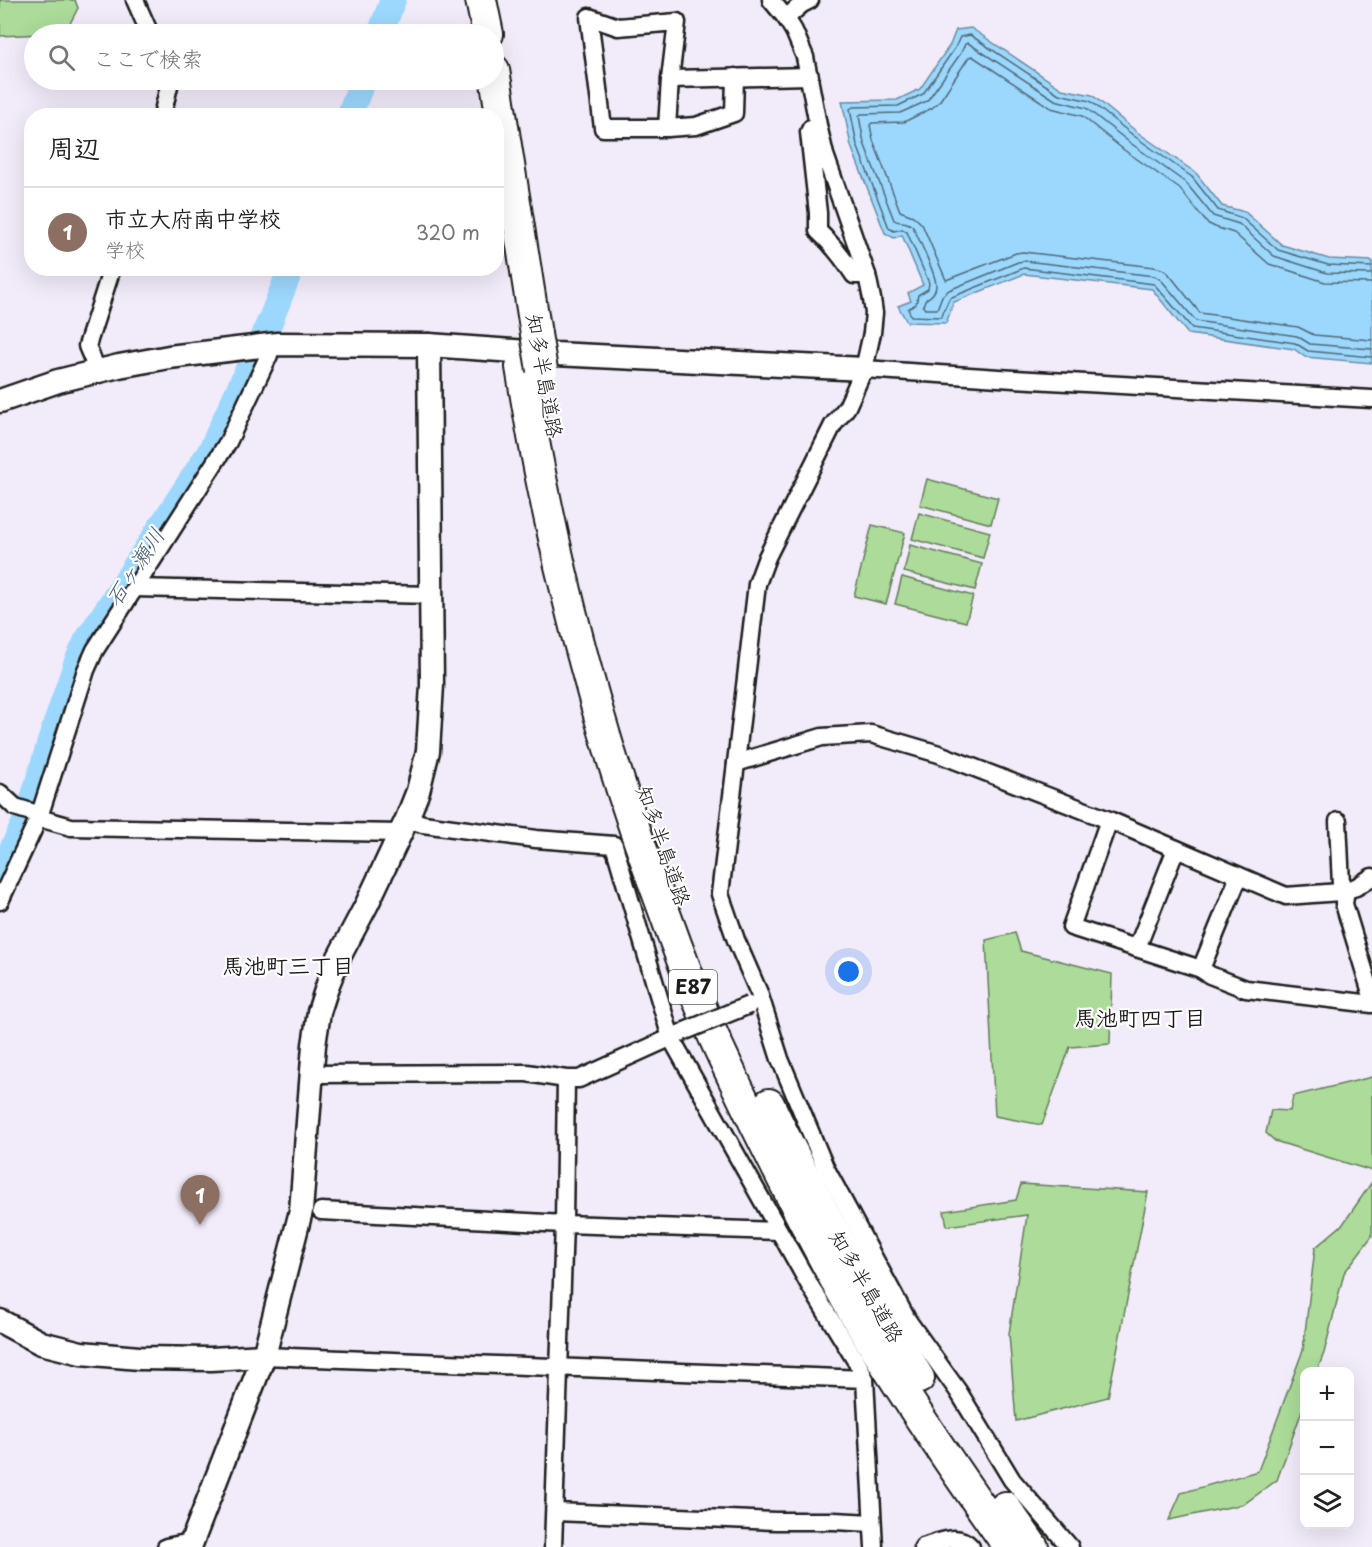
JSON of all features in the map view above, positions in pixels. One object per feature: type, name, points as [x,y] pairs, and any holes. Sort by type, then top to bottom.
[{"type":"highway","points":[[461,0],[465,24]]},
{"type":"highway","points":[[482,0],[486,24]]},
{"type":"highway","points":[[476,90],[479,108]]},
{"type":"highway","name":"知多半島道路","points":[[496,90],[499,108]]},
{"type":"highway","name":"知多半島道路","points":[[504,153],[531,369],[539,469],[568,602],[598,713],[640,848],[678,950],[716,1042],[803,1221],[855,1315],[907,1398],[1009,1547]]},
{"type":"highway","name":"知多半島道路","points":[[504,249],[526,336]]},
{"type":"highway","name":"知多半島道路","points":[[531,369],[560,468],[588,596],[617,708],[660,842],[735,1033],[822,1210],[873,1302],[924,1386],[1033,1547]]},
{"type":"street","points":[[135,0],[146,24]]},
{"type":"street","points":[[771,0],[786,18],[800,43],[810,76],[825,155],[867,275],[874,313],[864,369],[847,407],[833,425],[766,557],[757,584],[720,894],[754,999],[825,1167],[908,1321],[958,1391],[1012,1480],[1065,1545]]},
{"type":"street","points":[[786,18],[810,0]]},
{"type":"street","points":[[667,128],[676,22],[618,27],[589,17],[603,128],[667,128],[696,126],[734,113],[735,77]]},
{"type":"street","points":[[670,79],[810,76]]},
{"type":"street","points":[[164,108],[168,90]]},
{"type":"street","points":[[818,125],[809,132],[818,231],[844,258],[854,275],[867,275]]},
{"type":"street","points":[[98,372],[87,346],[109,276]]},
{"type":"street","points":[[0,401],[58,381],[169,357],[271,345],[358,344],[429,345],[510,352],[864,369],[1372,399]]},
{"type":"street","points":[[0,901],[31,813],[95,650],[228,442],[269,355],[271,345]]},
{"type":"street","points":[[166,1547],[190,1544],[264,1356],[301,1211],[311,1074],[320,1012],[339,957],[404,826],[423,774],[430,729],[432,686],[429,345]]},
{"type":"street","points":[[135,588],[431,595]]},
{"type":"street","points":[[736,763],[822,737],[871,734],[939,754],[1108,820],[1286,896],[1340,892],[1356,887],[1372,877]]},
{"type":"street","points":[[0,793],[15,807],[45,820],[71,827],[404,826],[423,824],[536,839],[614,845],[678,1035],[779,1231],[859,1365],[865,1379],[874,1547]]},
{"type":"street","points":[[1108,820],[1071,927],[1201,969],[1210,975],[1246,989],[1372,1004]]},
{"type":"street","points":[[1338,821],[1341,885],[1346,897],[1344,904],[1372,996]]},
{"type":"street","points":[[1137,948],[1176,849]]},
{"type":"street","points":[[1201,969],[1239,876]]},
{"type":"street","points":[[311,1074],[527,1073],[566,1079],[579,1078],[754,999]]},
{"type":"street","points":[[553,1547],[564,1224],[566,1079]]},
{"type":"street","points":[[321,1210],[564,1224],[779,1231]]},
{"type":"street","points":[[0,1321],[41,1343],[81,1353],[139,1358],[211,1359],[264,1356],[865,1379]]},
{"type":"street","points":[[555,1512],[872,1523]]},
{"type":"street","points":[[923,1547],[952,1539],[960,1539],[971,1547]]},
{"type":"green space","points":[[0,0],[75,0],[78,8],[70,24],[24,24],[24,35],[0,36]]},
{"type":"green space","points":[[927,479],[998,498],[991,524],[920,505]]},
{"type":"green space","points":[[919,513],[990,532],[983,558],[912,539]]},
{"type":"green space","points":[[872,525],[905,533],[886,604],[854,596]]},
{"type":"green space","points":[[910,545],[982,564],[975,590],[904,572]]},
{"type":"green space","points":[[902,577],[973,596],[966,622],[895,604]]},
{"type":"green space","points":[[1015,933],[1021,951],[1112,974],[1110,1044],[1070,1047],[1042,1125],[995,1116],[986,940]]},
{"type":"green space","points":[[1372,1077],[1372,1171],[1275,1141],[1266,1133],[1271,1110],[1290,1111],[1293,1096]]},
{"type":"green space","points":[[1372,1182],[1372,1236],[1344,1273],[1319,1367],[1300,1367],[1300,1416],[1277,1480],[1244,1504],[1169,1520],[1181,1493],[1258,1471],[1303,1350],[1315,1248],[1343,1224]]},
{"type":"green space","points":[[1021,1184],[1148,1192],[1108,1397],[1016,1421],[1009,1334],[1027,1215],[947,1226],[944,1211],[1016,1200]]},
{"type":"water","points":[[971,28],[1062,89],[1092,95],[1137,132],[1196,173],[1222,206],[1245,212],[1282,245],[1329,259],[1372,261],[1372,363],[1305,357],[1294,349],[1188,334],[1152,289],[1024,274],[954,302],[946,323],[907,322],[898,306],[911,301],[908,293],[923,285],[902,235],[894,238],[885,233],[851,146],[842,101],[897,100],[920,89],[950,45],[956,30]]},
{"type":"waterway","name":"石ヶ瀬川","points":[[384,24],[393,0]]},
{"type":"waterway","name":"石ヶ瀬川","points":[[352,108],[359,90]]},
{"type":"waterway","name":"石ヶ瀬川","points":[[0,874],[28,816],[76,664],[87,640],[211,450],[271,319],[288,276]]},
{"type":"place","name":"市立大府南中学校","points":[[200,1225]]},
{"type":"district","name":"馬池町三丁目","points":[[288,966]]},
{"type":"district","name":"馬池町四丁目","points":[[1140,1018]]}]
